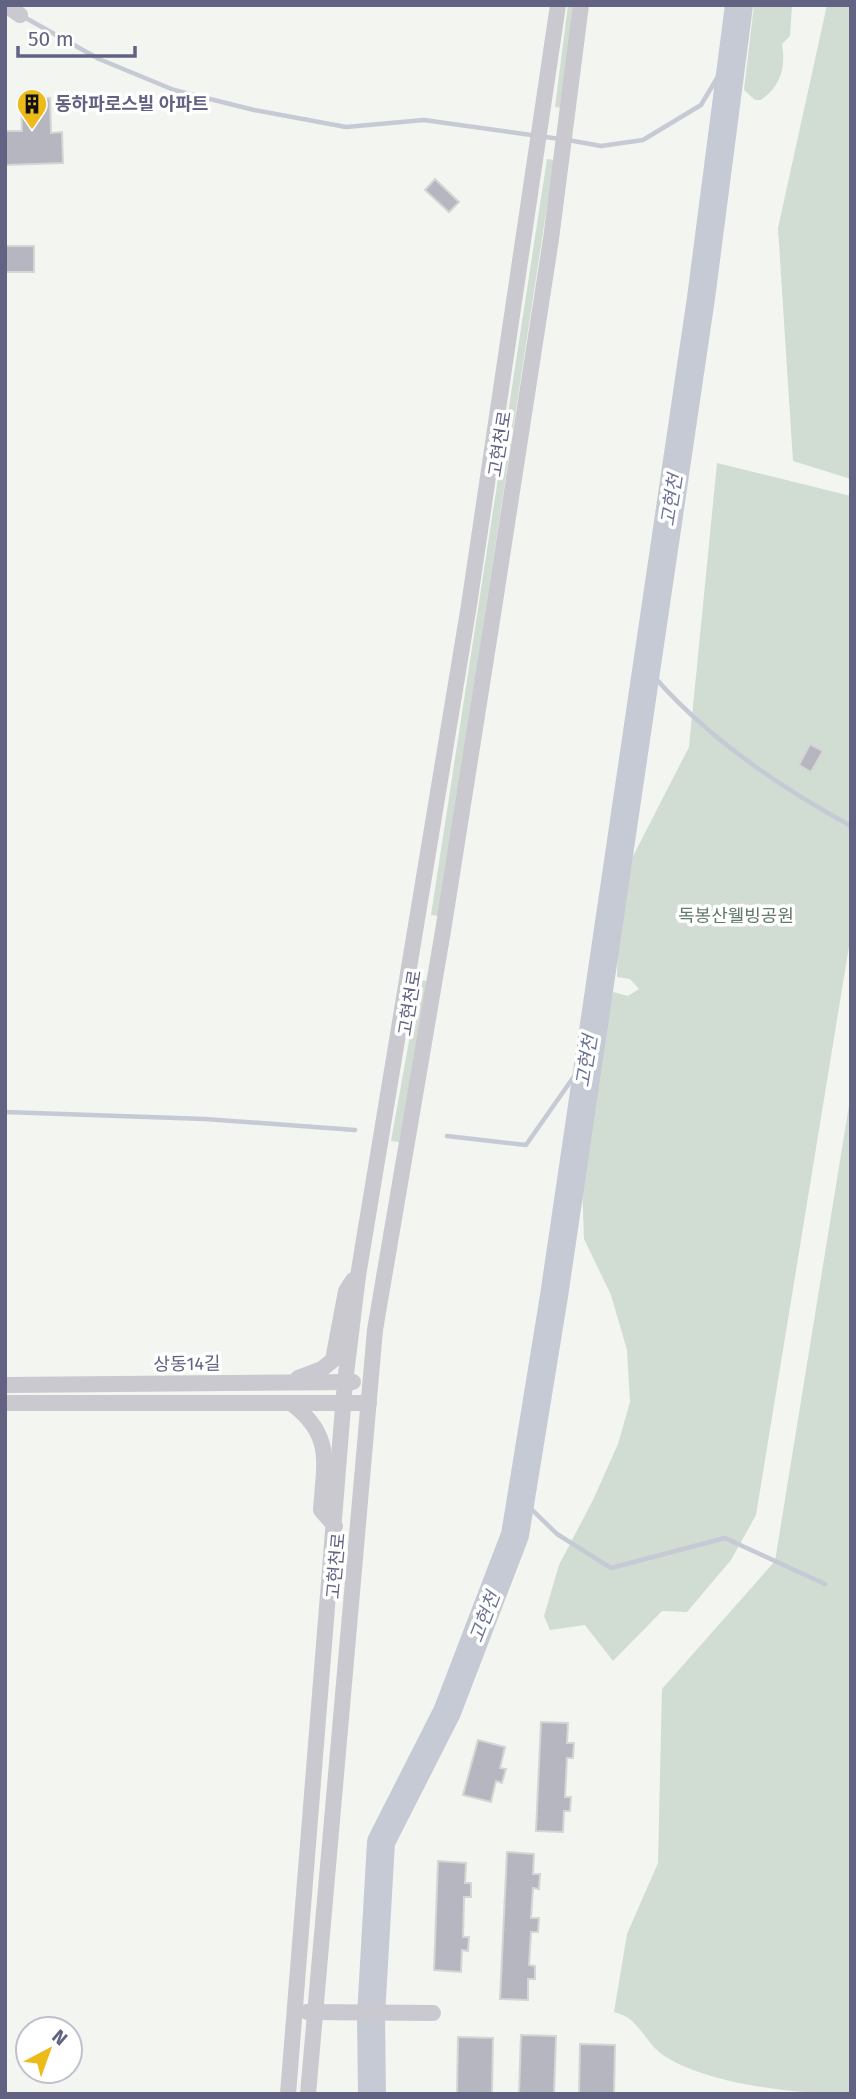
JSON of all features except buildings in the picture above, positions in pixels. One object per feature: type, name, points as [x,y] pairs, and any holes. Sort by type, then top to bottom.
[{"type":"street","points":[[6,5],[20,15]]},
{"type":"street","name":"고현천로","points":[[288,2094],[345,1382],[358,1276],[466,618],[558,5]]},
{"type":"street","name":"고현천로","points":[[308,2094],[370,1382],[382,1289],[443,931],[562,150],[581,5]]},
{"type":"street","points":[[292,1382],[333,1360],[346,1291],[358,1276]]},
{"type":"street","name":"상동14길","points":[[5,1385],[370,1382]]},
{"type":"street","points":[[5,1403],[369,1403]]},
{"type":"street","points":[[292,1404],[312,1422],[325,1445],[321,1510],[335,1526]]},
{"type":"street","points":[[294,2011],[433,2013]]},
{"type":"green space","points":[[568,5],[575,5],[562,108],[555,107]]},
{"type":"green space","points":[[754,5],[792,5],[790,36],[782,44],[780,75],[773,89],[761,100],[755,100],[744,90]]},
{"type":"green space","points":[[827,5],[851,5],[851,479],[793,461],[778,228]]},
{"type":"green space","points":[[547,159],[554,160],[439,916],[431,915]]},
{"type":"green space","name":"독봉산웰빙공원","points":[[717,463],[851,496],[851,934],[756,1515],[731,1560],[687,1612],[662,1611],[613,1661],[585,1625],[550,1630],[544,1616],[559,1565],[618,1444],[630,1402],[627,1350],[611,1295],[584,1239],[582,1184],[588,1131],[599,1085],[595,1063],[613,992],[628,996],[639,989],[630,979],[617,977],[618,914],[629,864],[689,747]]},
{"type":"green space","points":[[420,980],[427,981],[399,1142],[391,1141]]},
{"type":"green space","points":[[851,1093],[851,2094],[781,2090],[706,2075],[666,2057],[631,2020],[614,2012],[627,1934],[658,1863],[662,1689],[775,1561]]},
{"type":"waterway","name":"고현천","points":[[372,2094],[371,2016],[381,1842],[447,1712],[515,1535],[554,1296],[701,298],[739,5]]},
{"type":"waterway","points":[[24,17],[99,59],[174,90],[254,110],[346,127],[424,120],[560,139]]},
{"type":"waterway","points":[[568,140],[601,146],[643,140],[701,105],[732,53]]},
{"type":"waterway","points":[[646,667],[715,736],[795,793],[851,826]]},
{"type":"waterway","points":[[447,1136],[526,1145],[589,1055]]},
{"type":"waterway","points":[[5,1112],[205,1119],[355,1130]]},
{"type":"waterway","points":[[521,1499],[557,1534],[611,1568],[725,1538],[825,1584]]},
{"type":"place","name":"동하파로스빌 아파트","points":[[32,131]]}]
